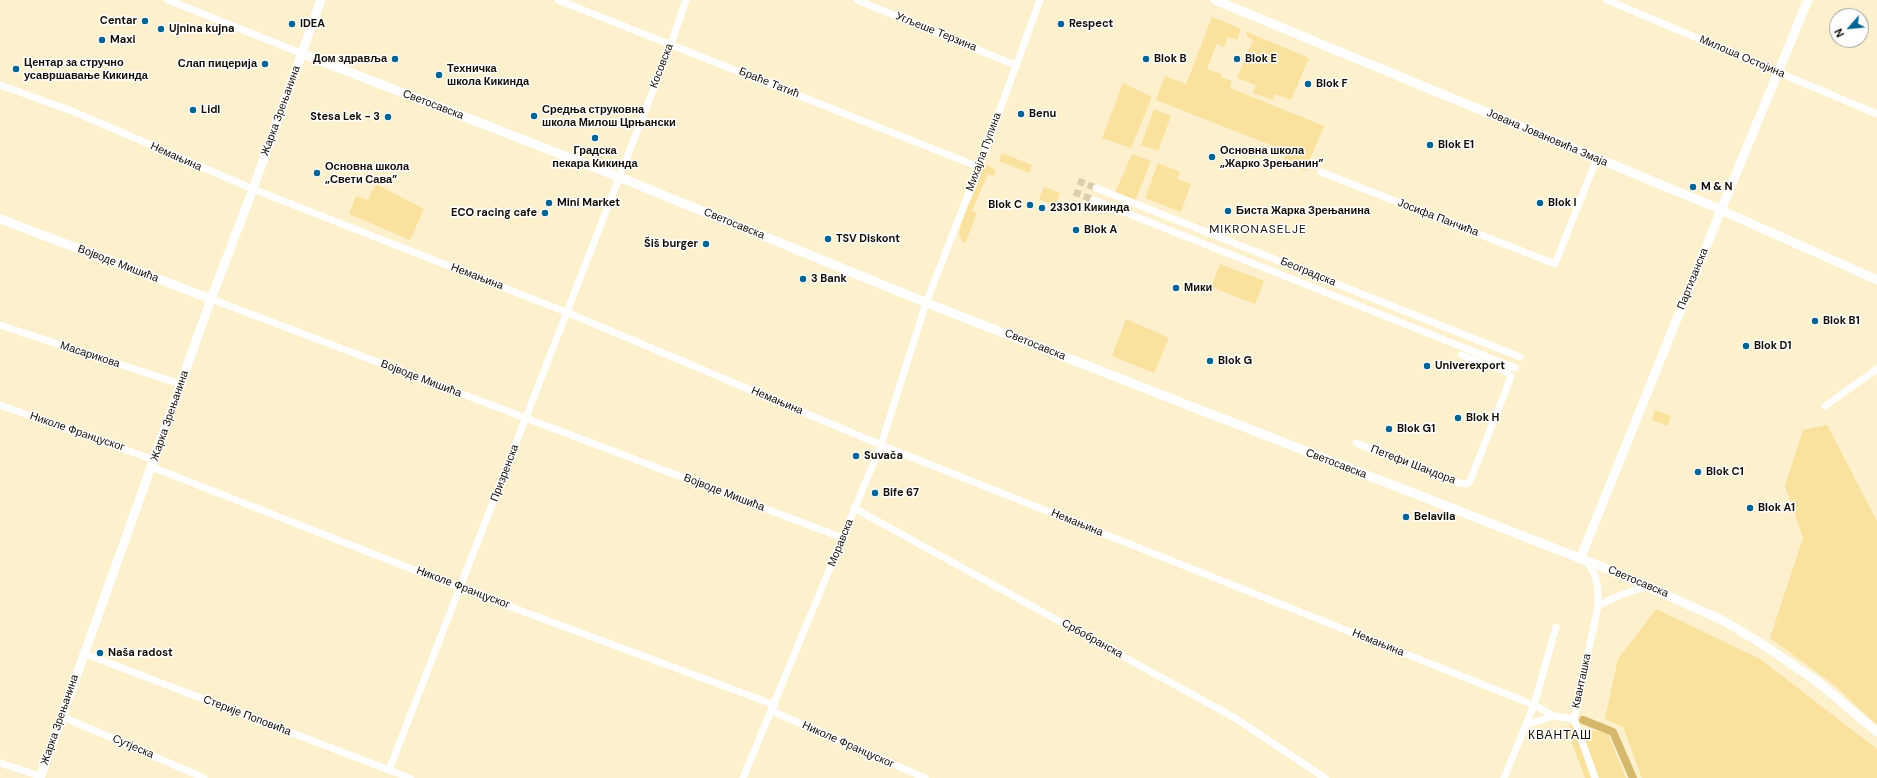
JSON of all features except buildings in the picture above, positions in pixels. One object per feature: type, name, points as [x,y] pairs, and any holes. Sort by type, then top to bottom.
[{"type":"street","name":"Светосавска","points":[[168,0],[302,54],[619,176],[926,303],[1647,586],[1722,620],[1765,645],[1818,682],[1877,732]]},
{"type":"street","name":"Жарка Зрењанина","points":[[40,777],[83,653],[153,464],[180,384],[253,189],[321,0]]},
{"type":"street","name":"Браће Татић","points":[[558,0],[979,167]]},
{"type":"street","name":"Косовска","points":[[619,176],[671,44],[686,0]]},
{"type":"street","name":"Угљеше Терзина","points":[[857,0],[1015,65]]},
{"type":"street","name":"Михајла Пупина","points":[[926,303],[979,167],[1040,0]]},
{"type":"street","name":"Јована Јовановића Змаја","points":[[1215,0],[1721,210],[1877,280]]},
{"type":"street","name":"Милоша Остојина","points":[[1607,0],[1877,114]]},
{"type":"street","name":"Партизанска","points":[[1583,560],[1721,210],[1808,0]]},
{"type":"street","name":"Немањина","points":[[0,85],[72,112],[253,189],[566,312],[881,445],[1534,705],[1554,716],[1574,719]]},
{"type":"street","name":"Јосифа Панчића","points":[[1321,172],[1555,264],[1596,158]]},
{"type":"street","name":"Призренска","points":[[389,770],[619,176]]},
{"type":"street","name":"Београдска","points":[[1096,188],[1520,357]]},
{"type":"street","name":"Београдска","points":[[1094,200],[1515,368]]},
{"type":"street","name":"Војводе Мишића","points":[[0,219],[842,538]]},
{"type":"street","name":"Моравска","points":[[743,778],[881,445],[926,303]]},
{"type":"street","name":"Масарикова","points":[[0,325],[180,384]]},
{"type":"street","name":"Петефи Шандора","points":[[1356,443],[1459,483],[1467,484],[1470,481],[1511,377],[1503,370],[1461,355]]},
{"type":"street","points":[[1825,406],[1877,369]]},
{"type":"street","name":"Николе Француског","points":[[0,405],[153,464],[460,588],[773,708],[925,778]]},
{"type":"street","name":"Србобранска","points":[[854,508],[1235,718],[1325,778]]},
{"type":"street","name":"Кванташка","points":[[1583,560],[1595,575],[1598,590],[1598,606],[1574,719],[1595,778]]},
{"type":"street","points":[[1598,606],[1618,596],[1647,586]]},
{"type":"street","points":[[1504,778],[1534,705],[1556,627]]},
{"type":"street","name":"Стерије Поповића","points":[[83,653],[410,778]]},
{"type":"street","name":"Сутјеска","points":[[61,716],[204,778]]},
{"type":"street","name":"Немањина","points":[[1526,725],[1554,716]]},
{"type":"street","points":[[0,763],[40,777]]},
{"type":"shaded area","points":[[1212,17],[1241,29],[1237,40],[1228,37],[1224,47],[1217,44],[1207,69],[1221,74],[1221,77],[1232,81],[1230,88],[1324,126],[1305,171],[1282,162],[1286,151],[1156,100],[1165,76],[1186,84]]},
{"type":"shaded area","points":[[1247,32],[1309,58],[1291,100],[1275,94],[1272,100],[1253,93],[1256,85],[1237,78],[1253,40],[1246,36]]},
{"type":"shaded area","points":[[1123,83],[1152,97],[1131,148],[1102,138]]},
{"type":"shaded area","points":[[1154,109],[1171,116],[1158,151],[1141,145]]},
{"type":"shaded area","points":[[1002,153],[1032,165],[1029,173],[999,161]]},
{"type":"shaded area","points":[[1132,154],[1151,161],[1134,203],[1114,195]]},
{"type":"shaded area","points":[[1158,163],[1180,172],[1177,179],[1191,184],[1181,212],[1145,198]]},
{"type":"shaded area","points":[[985,164],[996,170],[993,176],[988,174],[972,211],[977,213],[966,241],[963,243],[959,235],[961,224]]},
{"type":"shaded area","points":[[376,184],[424,209],[410,240],[349,214],[356,196],[368,200]]},
{"type":"shaded area","points":[[1044,187],[1060,193],[1055,206],[1039,199]]},
{"type":"shaded area","points":[[1220,264],[1264,281],[1255,304],[1211,287]]},
{"type":"shaded area","points":[[1126,319],[1169,338],[1154,373],[1112,356]]},
{"type":"shaded area","points":[[1655,410],[1671,416],[1668,426],[1652,420]]},
{"type":"shaded area","points":[[1827,425],[1877,521],[1877,725],[1833,684],[1770,638],[1803,538],[1785,486],[1803,430]]},
{"type":"shaded area","points":[[1656,609],[1760,659],[1877,749],[1877,778],[1642,778],[1623,727],[1605,719],[1618,659]]},
{"type":"shaded area","points":[[1570,725],[1608,734],[1626,778],[1585,778],[1569,735]]},
{"type":"waterway","points":[[1583,720],[1613,732],[1633,778]]},
{"type":"tunnel","points":[[1078,181],[1096,188]]},
{"type":"tunnel","points":[[1074,192],[1094,200]]},
{"type":"place","name":"Centar","points":[[145,21]]},
{"type":"place","name":"IDEA","points":[[292,24]]},
{"type":"place","name":"Respect","points":[[1061,24]]},
{"type":"place","name":"Ujnina kujna","points":[[161,29]]},
{"type":"place","name":"Maxi","points":[[102,40]]},
{"type":"place","name":"Дом здравља","points":[[395,59]]},
{"type":"place","name":"Blok B","points":[[1146,59]]},
{"type":"place","name":"Blok E","points":[[1237,59]]},
{"type":"place","name":"Слап пицерија","points":[[265,64]]},
{"type":"place","name":"Центар за стручно усавршавање Кикинда","points":[[16,69]]},
{"type":"place","name":"Техничка школа Кикинда","points":[[439,75]]},
{"type":"place","name":"Blok F","points":[[1308,84]]},
{"type":"place","name":"Lidl","points":[[193,110]]},
{"type":"place","name":"Benu","points":[[1021,114]]},
{"type":"place","name":"Средња струковна школа Милош Црњански","points":[[534,116]]},
{"type":"place","name":"Stesa Lek - 3","points":[[388,117]]},
{"type":"place","name":"Градска пекара Кикинда","points":[[595,138]]},
{"type":"place","name":"Blok E1","points":[[1430,145]]},
{"type":"place","name":"Основна школа „Жарко Зрењанин”","points":[[1212,157]]},
{"type":"place","name":"Основна школа „Свети Сава”","points":[[317,173]]},
{"type":"place","name":"M & N","points":[[1693,187]]},
{"type":"place","name":"Mini Market","points":[[549,203]]},
{"type":"place","name":"Blok I","points":[[1540,203]]},
{"type":"place","name":"Blok C","points":[[1030,205]]},
{"type":"place","name":"23301 Кикинда","points":[[1042,208]]},
{"type":"place","name":"Биста Жарка Зрењанина","points":[[1228,211]]},
{"type":"place","name":"ECO racing cafe","points":[[545,213]]},
{"type":"place","name":"Blok A","points":[[1076,230]]},
{"type":"place","name":"TSV Diskont","points":[[828,239]]},
{"type":"place","name":"Šiš burger","points":[[706,244]]},
{"type":"place","name":"3 Bank","points":[[803,279]]},
{"type":"place","name":"Мики","points":[[1176,288]]},
{"type":"place","name":"Blok B1","points":[[1815,321]]},
{"type":"place","name":"Blok D1","points":[[1746,346]]},
{"type":"place","name":"Blok G","points":[[1210,361]]},
{"type":"place","name":"Univerexport","points":[[1427,366]]},
{"type":"place","name":"Blok H","points":[[1458,418]]},
{"type":"place","name":"Blok G1","points":[[1389,429]]},
{"type":"place","name":"Suvača","points":[[856,456]]},
{"type":"place","name":"Blok C1","points":[[1698,472]]},
{"type":"place","name":"Bife 67","points":[[875,493]]},
{"type":"place","name":"Blok A1","points":[[1750,508]]},
{"type":"place","name":"Belavila","points":[[1406,517]]},
{"type":"place","name":"Naša radost","points":[[100,653]]},
{"type":"district","name":"MIKRONASELJE","points":[[1258,230]]},
{"type":"district","name":"КВАНТАШ","points":[[1560,736]]}]
